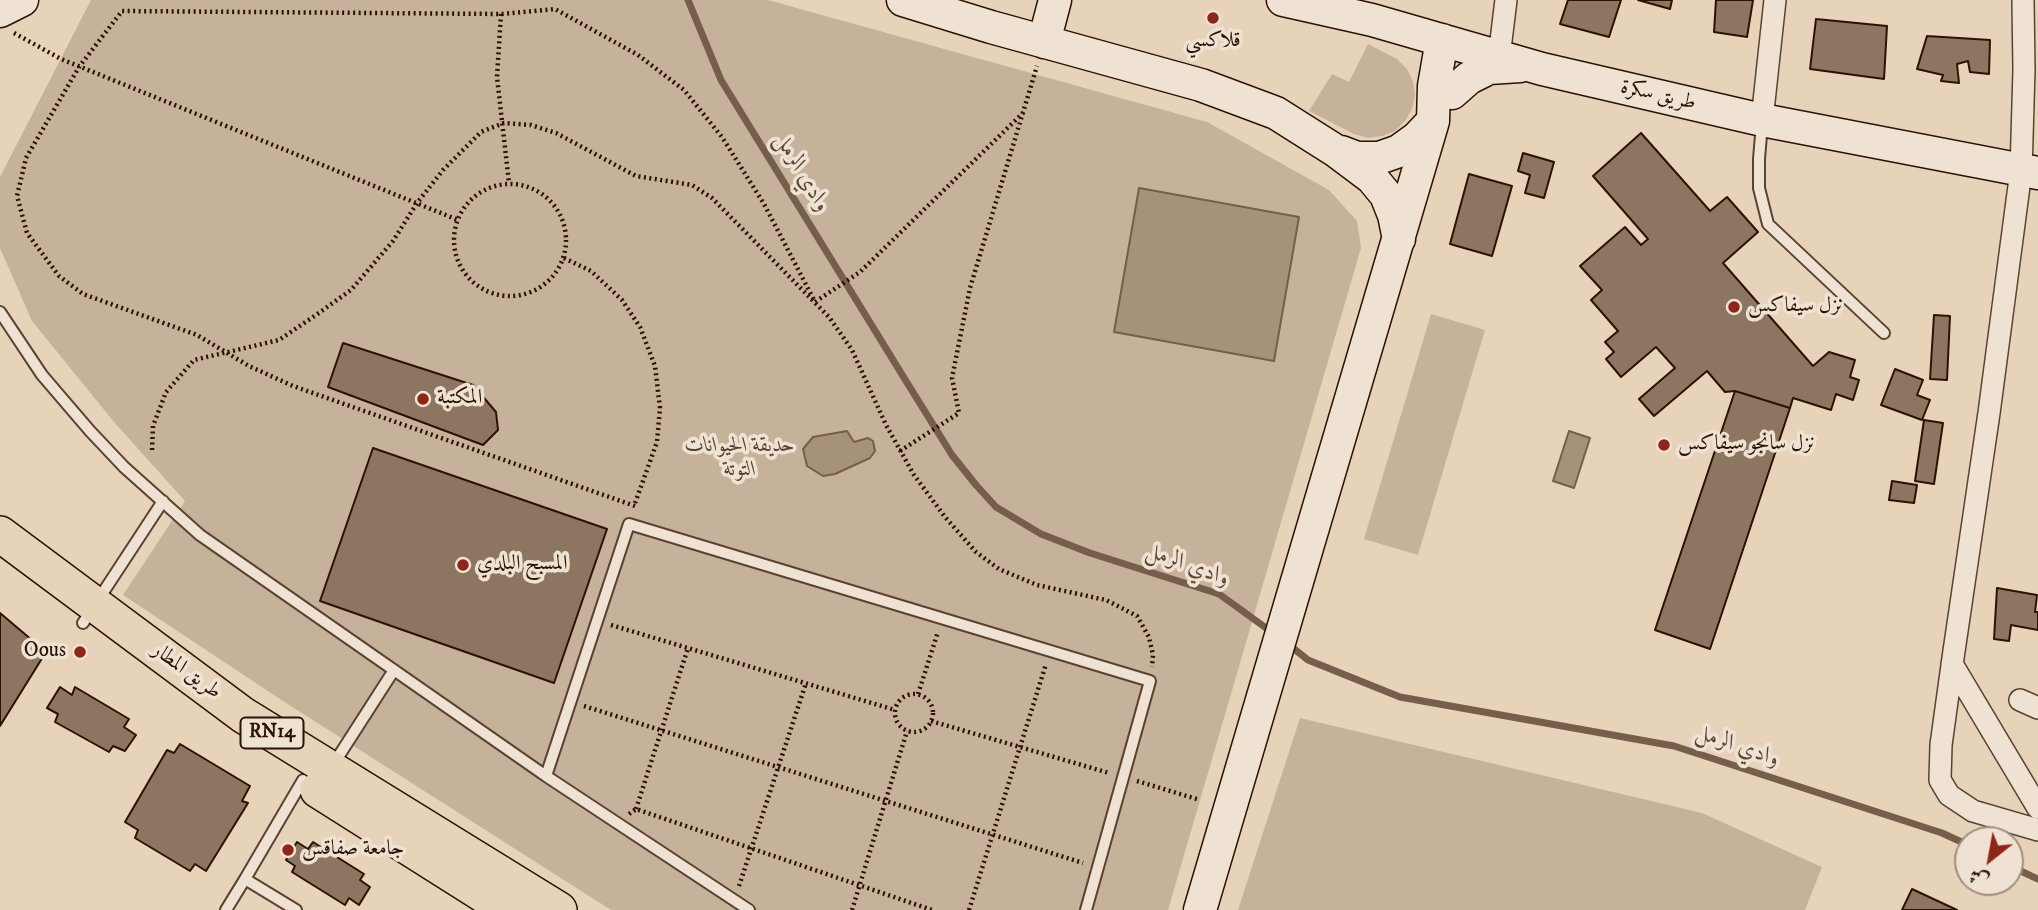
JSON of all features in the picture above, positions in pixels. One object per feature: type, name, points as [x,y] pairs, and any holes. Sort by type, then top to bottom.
[{"type":"main road","name":"طريق المطار","points":[[0,534],[88,614],[229,731],[559,910]]},
{"type":"main road","name":"طريق المطار","points":[[0,560],[88,614]]},
{"type":"main road","name":"طريق المطار","points":[[317,780],[508,910]]},
{"type":"street","points":[[6,22],[22,0]]},
{"type":"street","points":[[903,0],[1201,85],[1276,113],[1336,151],[1372,178],[1386,195],[1399,239]]},
{"type":"street","points":[[1044,42],[1055,0]]},
{"type":"street","name":"طريق سكرة","points":[[1283,0],[1372,20],[1542,69],[1762,120],[2029,172]]},
{"type":"street","points":[[1499,57],[1506,0]]},
{"type":"street","points":[[1762,120],[1775,0]]},
{"type":"street","points":[[2023,0],[2029,172],[1989,413],[1952,664],[1941,745],[1940,780],[1949,795],[1973,811],[2038,830]]},
{"type":"street","points":[[1372,20],[1412,41],[1426,58],[1434,78],[1443,89]]},
{"type":"street","points":[[1200,910],[1455,43]]},
{"type":"street","points":[[1443,89],[1489,68],[1511,65],[1542,69]]},
{"type":"street","points":[[1336,151],[1357,158],[1379,158],[1399,151],[1417,138],[1433,121]]},
{"type":"street","points":[[1952,664],[2038,808]]},
{"type":"lane","points":[[1762,120],[1759,188],[1768,224],[1884,333]]},
{"type":"lane","points":[[0,312],[43,375],[90,431],[124,467],[200,535],[547,776],[749,910]]},
{"type":"lane","points":[[88,614],[163,501]]},
{"type":"lane","points":[[547,776],[629,524],[1150,681],[1086,910]]},
{"type":"lane","points":[[226,910],[245,879],[394,670]]},
{"type":"lane","points":[[245,879],[296,910]]},
{"type":"path","points":[[635,506],[293,386],[249,366],[197,335],[83,294],[59,276],[27,233],[17,196],[26,158],[79,67],[122,11],[501,14],[555,9],[638,55],[684,90],[722,137],[764,204],[815,302]]},
{"type":"path","points":[[501,14],[497,77],[509,183]]},
{"type":"path","points":[[6,22],[79,67],[458,220]]},
{"type":"path","points":[[900,451],[958,413],[952,378],[970,288],[1026,111],[1044,42]]},
{"type":"path","points":[[815,302],[860,272],[1026,111]]},
{"type":"path","points":[[152,450],[153,426],[166,392],[194,360],[279,340],[351,290],[393,241],[417,203],[461,150],[481,132],[504,123],[531,125],[556,133],[636,176],[692,185],[712,198],[829,317],[852,350],[886,425],[914,475],[945,517],[976,552],[999,569],[1037,584],[1106,600],[1137,616],[1149,636],[1153,655],[1150,681]]},
{"type":"path","points":[[509,183],[529,186],[545,195],[557,207],[567,241],[564,258],[555,274],[542,286],[526,294],[509,296],[491,293],[474,283],[462,268],[455,250],[454,230],[461,212],[473,197],[491,187],[509,183]]},
{"type":"path","points":[[564,258],[591,271],[622,300],[640,327],[656,366],[660,408],[657,442],[629,524]]},
{"type":"path","points":[[918,694],[942,618]]},
{"type":"path","points":[[597,621],[895,710]]},
{"type":"path","points":[[617,823],[636,809],[688,648]]},
{"type":"path","points":[[969,910],[1050,651]]},
{"type":"path","points":[[734,900],[806,683]]},
{"type":"path","points":[[918,694],[932,706],[931,720],[919,731],[907,731],[897,723],[895,710],[900,699],[918,694]]},
{"type":"path","points":[[571,702],[1098,867]]},
{"type":"path","points":[[931,720],[1200,800]]},
{"type":"path","points":[[852,910],[907,731]]},
{"type":"path","points":[[636,809],[932,910]]},
{"type":"green space","name":"حديقة الحيوانات التوتة","points":[[91,0],[768,0],[1207,122],[1329,190],[1357,221],[1361,248],[1168,910],[611,910],[283,701],[123,595],[185,501],[114,422],[32,321],[0,248],[0,177]]},
{"type":"green space","points":[[1368,44],[1397,59],[1407,69],[1415,96],[1412,109],[1395,131],[1368,138],[1354,134],[1309,111],[1332,74],[1349,82]]},
{"type":"green space","points":[[1431,314],[1485,330],[1418,555],[1364,539]]},
{"type":"green space","points":[[1300,718],[1702,813],[1822,867],[1805,910],[1238,910]]},
{"type":"shaded area","points":[[1139,188],[1299,217],[1274,361],[1114,332]]},
{"type":"shaded area","points":[[847,431],[854,442],[868,438],[873,441],[875,451],[870,458],[835,474],[823,476],[807,466],[803,449],[813,437]]},
{"type":"shaded area","points":[[1569,431],[1590,438],[1574,488],[1553,481]]},
{"type":"building","points":[[1568,0],[1621,0],[1609,37],[1560,24]]},
{"type":"building","points":[[1638,0],[1672,0],[1670,9]]},
{"type":"building","points":[[1716,0],[1753,0],[1747,37],[1714,32]]},
{"type":"building","points":[[1816,19],[1887,26],[1884,79],[1810,69]]},
{"type":"building","points":[[1927,36],[1990,40],[1989,74],[1970,72],[1968,61],[1957,64],[1959,83],[1941,81],[1943,75],[1917,69]]},
{"type":"building","points":[[1641,133],[1710,211],[1727,197],[1758,232],[1723,263],[1813,366],[1829,352],[1855,360],[1850,377],[1859,380],[1853,400],[1836,394],[1831,410],[1793,398],[1790,408],[1735,391],[1725,392],[1707,371],[1654,416],[1639,399],[1675,368],[1656,347],[1621,377],[1606,359],[1614,352],[1605,342],[1618,331],[1591,300],[1602,290],[1580,266],[1625,227],[1641,245],[1648,239],[1593,176]]},
{"type":"building","points":[[1523,153],[1554,162],[1544,198],[1525,193],[1530,175],[1518,171]]},
{"type":"building","points":[[1469,174],[1512,186],[1492,256],[1450,244]]},
{"type":"building","points":[[1934,315],[1950,316],[1947,380],[1930,379]]},
{"type":"building","name":"المكتبة","points":[[343,343],[473,385],[496,412],[498,430],[483,445],[328,387]]},
{"type":"building","points":[[1895,369],[1923,380],[1917,395],[1930,400],[1922,420],[1881,405]]},
{"type":"building","points":[[1735,391],[1790,408],[1710,649],[1655,630]]},
{"type":"building","points":[[1924,420],[1943,423],[1934,484],[1915,481]]},
{"type":"building","name":"المسبح البلدي","points":[[373,448],[607,529],[554,683],[320,601]]},
{"type":"building","points":[[1892,481],[1917,485],[1914,503],[1889,500]]},
{"type":"building","points":[[1997,588],[2037,595],[2035,612],[2038,612],[2038,630],[2011,625],[2009,641],[1994,639]]},
{"type":"building","points":[[0,613],[46,652],[0,726]]},
{"type":"building","points":[[60,687],[72,695],[75,687],[129,719],[124,727],[136,735],[125,751],[113,746],[109,752],[55,722],[58,714],[47,708]]},
{"type":"building","points":[[180,744],[250,786],[242,801],[248,803],[206,871],[195,864],[190,871],[135,838],[138,830],[125,822],[167,750],[174,753]]},
{"type":"building","points":[[297,842],[308,849],[313,842],[364,874],[360,880],[370,887],[359,905],[349,898],[345,905],[292,872],[295,866],[286,860]]},
{"type":"building","points":[[1912,889],[1957,910],[1902,910]]},
{"type":"waterway","name":"وادي الرمل","points":[[688,0],[721,80],[952,455],[996,507],[1041,534],[1090,553],[1219,594],[1273,633]]},
{"type":"waterway","name":"وادي الرمل","points":[[1288,644],[1308,660],[1400,697],[1674,746],[1954,839]]},
{"type":"waterway","name":"وادي الرمل","points":[[2024,872],[2038,879]]},
{"type":"place","name":"قلاكسي","points":[[1213,18]]},
{"type":"place","name":"نزل سيفاكس","points":[[1734,307]]},
{"type":"place","name":"المكتبة","points":[[423,399]]},
{"type":"place","name":"نزل سانجو سيفاكس","points":[[1664,445]]},
{"type":"place","name":"المسبح البلدي","points":[[463,565]]},
{"type":"place","name":"Oous","points":[[80,652]]},
{"type":"place","name":"جامعة صفاقس","points":[[288,850]]}]
